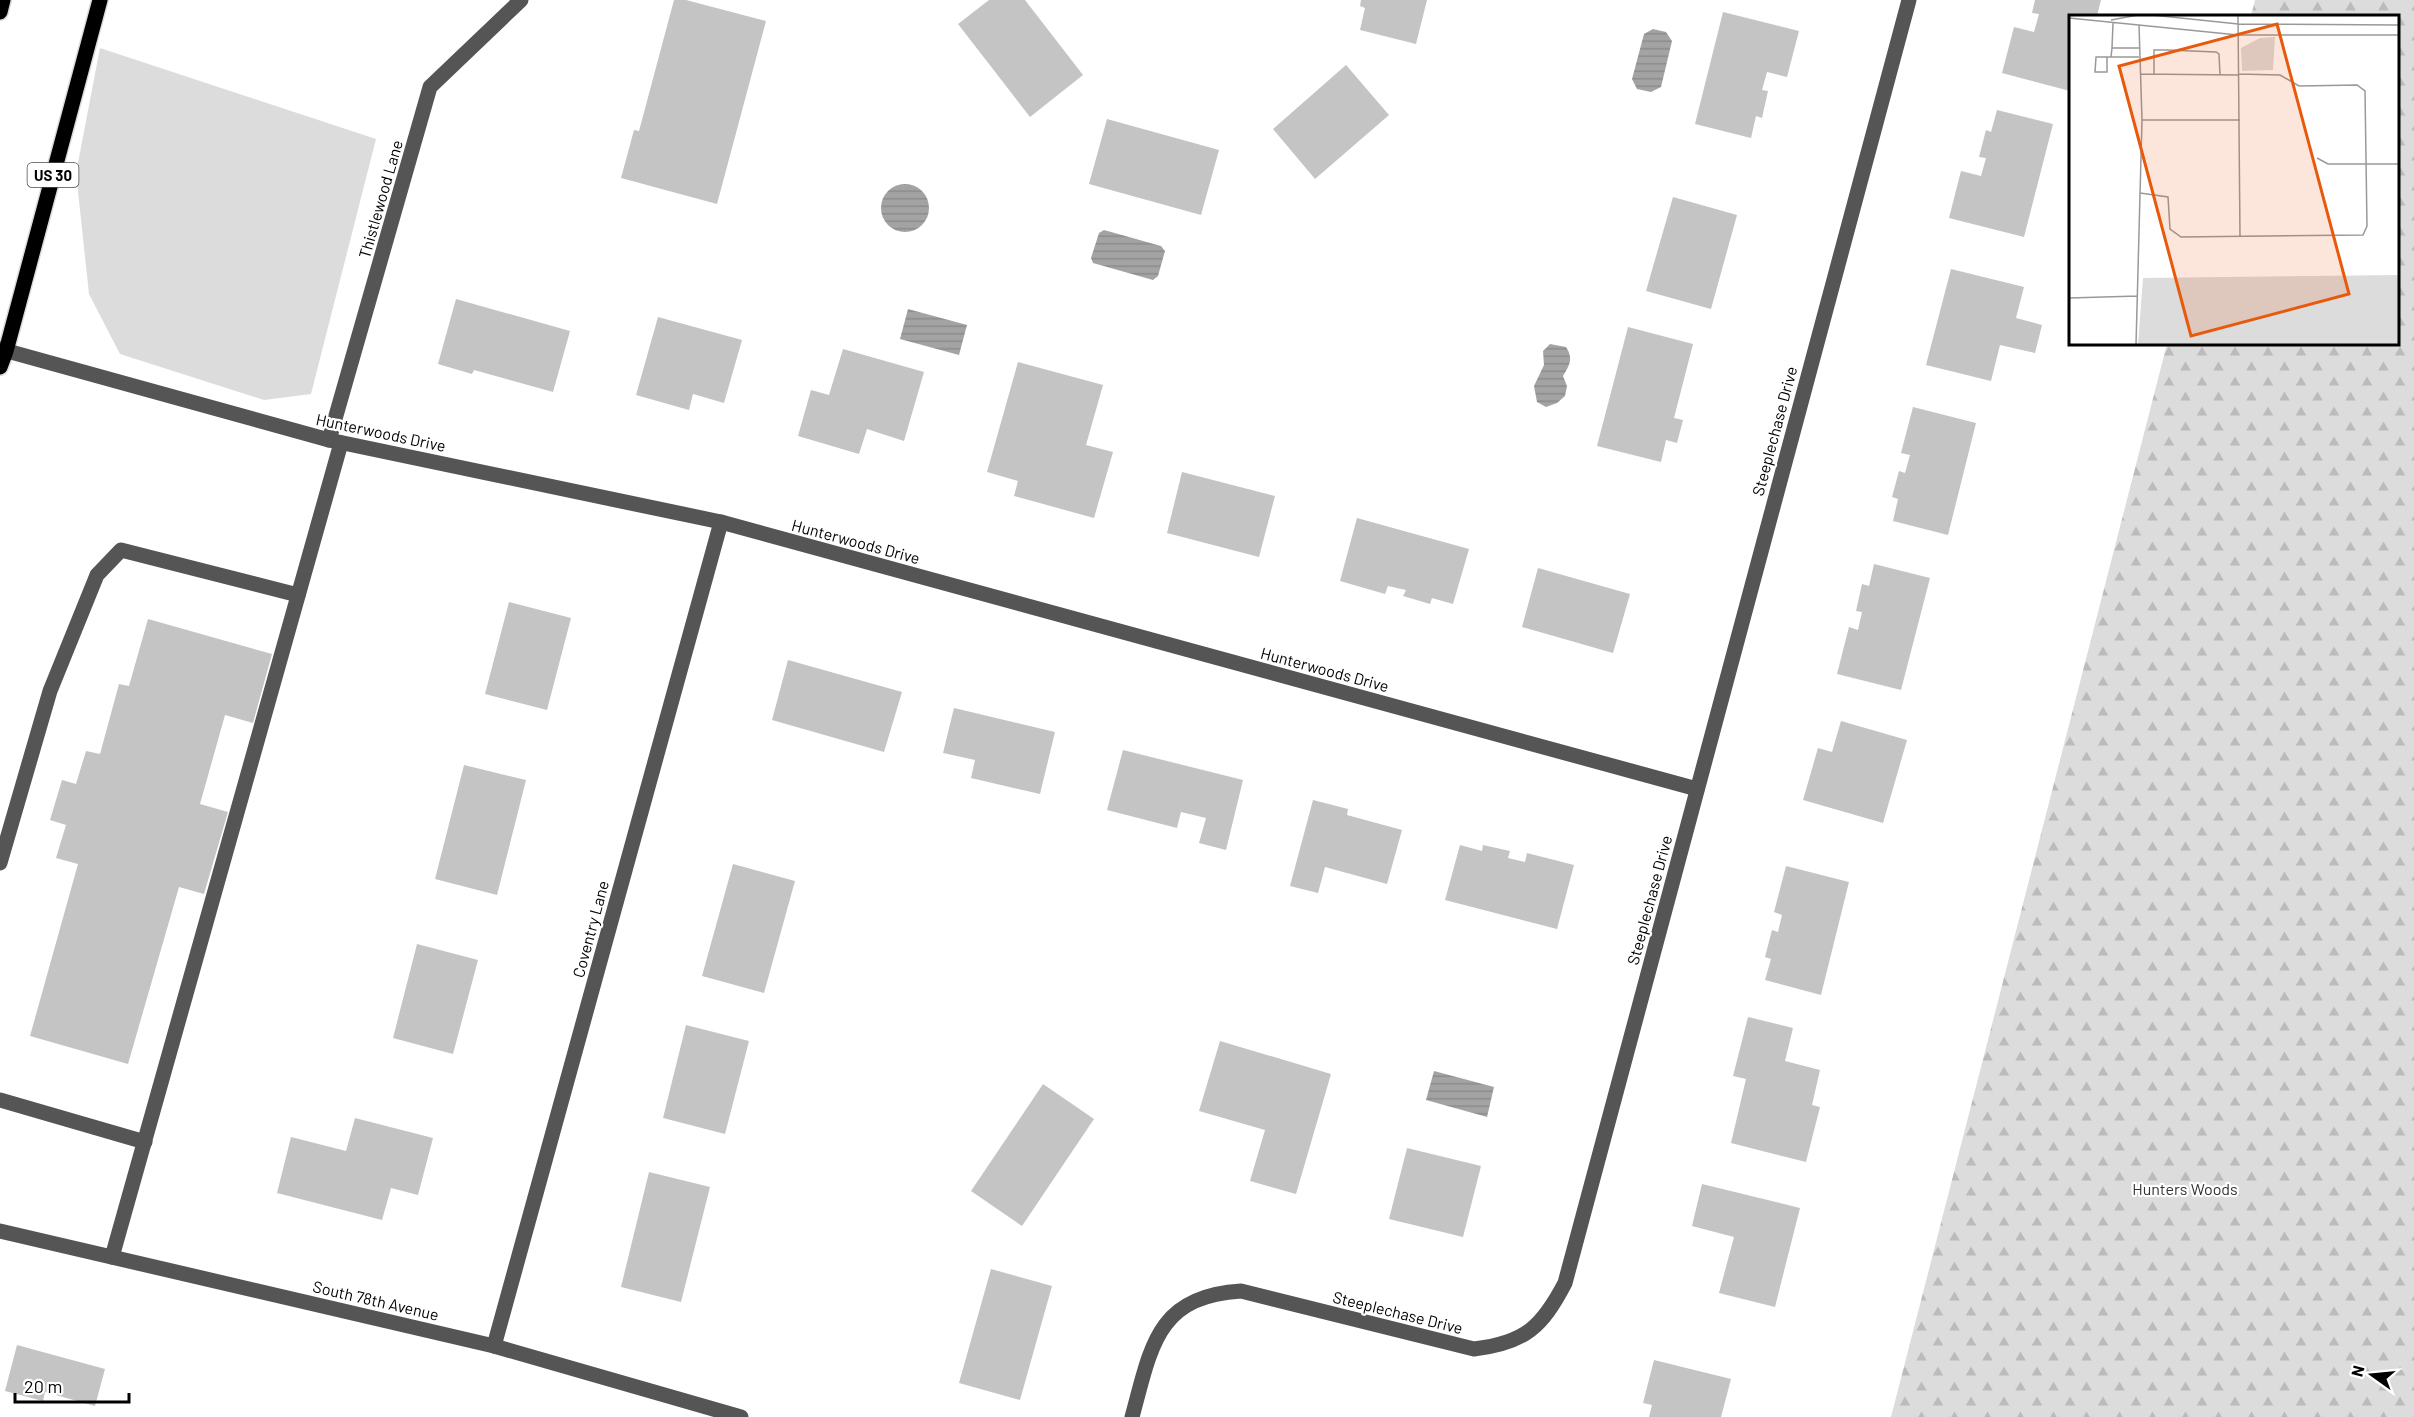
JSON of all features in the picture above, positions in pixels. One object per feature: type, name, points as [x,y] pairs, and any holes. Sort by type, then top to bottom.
[{"type":"main road","points":[[0,12],[3,0]]},
{"type":"main road","name":"US 30","points":[[0,367],[100,0]]},
{"type":"street","name":"Thistlewood Lane","points":[[112,1257],[298,595],[335,442],[430,87],[520,0]]},
{"type":"street","name":"Steeplechase Drive","points":[[1132,1417],[1151,1350],[1160,1331],[1174,1314],[1203,1297],[1222,1292],[1242,1291],[1474,1349],[1501,1346],[1522,1336],[1554,1305],[1565,1283],[1909,0]]},
{"type":"street","name":"Hunterwoods Drive","points":[[3,350],[335,442],[721,522],[1697,789]]},
{"type":"street","name":"Coventry Lane","points":[[494,1346],[721,522]]},
{"type":"street","points":[[0,863],[50,692],[97,575],[121,550],[298,595]]},
{"type":"street","points":[[0,1100],[145,1142]]},
{"type":"street","name":"South 78th Avenue","points":[[0,1231],[494,1346],[741,1417]]},
{"type":"green space","name":"Hunters Woods","points":[[2255,0],[2414,0],[2414,1417],[1891,1417],[2167,345],[2399,345],[2399,15],[2251,15]]},
{"type":"green space","points":[[100,48],[376,139],[311,394],[264,400],[120,354],[89,294],[76,173]]},
{"type":"shaded area","points":[[1653,29],[1666,32],[1672,41],[1661,87],[1651,92],[1637,89],[1632,79],[1644,34]]},
{"type":"shaded area","points":[[905,184],[922,191],[929,208],[922,225],[905,232],[888,225],[881,208],[888,191]]},
{"type":"shaded area","points":[[1104,230],[1161,246],[1165,251],[1158,276],[1153,280],[1093,263],[1091,258],[1099,233]]},
{"type":"shaded area","points":[[908,309],[967,325],[959,355],[900,339]]},
{"type":"shaded area","points":[[1550,344],[1566,347],[1570,359],[1563,376],[1567,386],[1565,396],[1557,403],[1546,407],[1537,402],[1534,386],[1544,365],[1543,351]]},
{"type":"shaded area","points":[[1434,1071],[1494,1087],[1487,1117],[1426,1100]]},
{"type":"building","points":[[674,0],[686,0],[766,21],[717,204],[621,178],[634,130],[639,131]]},
{"type":"building","points":[[989,0],[1025,0],[1083,75],[1030,117],[958,24]]},
{"type":"building","points":[[1361,0],[1427,0],[1416,44],[1360,30],[1365,8],[1360,6]]},
{"type":"building","points":[[2035,0],[2101,0],[2097,15],[2069,15],[2069,91],[2002,73],[2014,27],[2034,32],[2039,14],[2032,13]]},
{"type":"building","points":[[1723,12],[1799,31],[1787,77],[1767,72],[1762,90],[1768,91],[1762,118],[1756,116],[1751,138],[1695,124]]},
{"type":"building","points":[[1346,65],[1389,115],[1315,179],[1273,129]]},
{"type":"building","points":[[1997,110],[2053,124],[2024,237],[1949,218],[1961,171],[1981,176],[1986,158],[1979,157],[1986,130],[1991,132]]},
{"type":"building","points":[[1107,119],[1219,150],[1201,215],[1089,184]]},
{"type":"building","points":[[1673,197],[1737,215],[1711,309],[1646,291]]},
{"type":"building","points":[[1951,269],[2024,287],[2016,318],[2042,325],[2035,353],[2000,345],[1991,381],[1926,365]]},
{"type":"building","points":[[456,299],[570,331],[553,392],[474,370],[472,374],[438,364]]},
{"type":"building","points":[[658,317],[742,340],[724,403],[693,394],[689,410],[636,395]]},
{"type":"building","points":[[1628,327],[1693,344],[1674,418],[1683,420],[1677,443],[1666,440],[1661,462],[1597,446]]},
{"type":"building","points":[[843,349],[924,372],[904,441],[867,429],[859,454],[798,436],[811,390],[829,395]]},
{"type":"building","points":[[1018,362],[1103,385],[1086,445],[1113,452],[1094,518],[1014,496],[1018,481],[987,472]]},
{"type":"building","points":[[1913,407],[1976,423],[1948,535],[1893,521],[1898,499],[1892,497],[1899,471],[1905,473],[1910,455],[1901,453]]},
{"type":"building","points":[[1182,472],[1275,496],[1259,557],[1167,533]]},
{"type":"building","points":[[1357,518],[1469,549],[1453,604],[1432,598],[1430,604],[1403,596],[1406,590],[1388,586],[1385,594],[1340,581]]},
{"type":"building","points":[[1874,564],[1930,578],[1901,690],[1837,674],[1849,627],[1858,630],[1862,612],[1856,611],[1862,584],[1869,586]]},
{"type":"building","points":[[1538,568],[1630,594],[1613,653],[1522,627]]},
{"type":"building","points":[[509,602],[571,618],[547,710],[485,694]]},
{"type":"building","points":[[148,619],[272,654],[253,723],[225,715],[200,804],[228,812],[204,894],[179,887],[128,1064],[30,1036],[78,864],[56,858],[66,825],[50,820],[62,780],[76,784],[86,751],[100,754],[119,684],[129,686]]},
{"type":"building","points":[[788,660],[902,692],[884,752],[772,720]]},
{"type":"building","points":[[954,708],[1055,732],[1040,794],[971,778],[975,760],[943,753]]},
{"type":"building","points":[[1841,721],[1907,740],[1883,823],[1803,800],[1818,748],[1832,752]]},
{"type":"building","points":[[1123,750],[1243,780],[1226,850],[1199,843],[1206,818],[1181,812],[1177,828],[1107,810]]},
{"type":"building","points":[[464,765],[526,780],[497,895],[435,879]]},
{"type":"building","points":[[1313,800],[1348,809],[1347,815],[1402,830],[1387,884],[1325,867],[1318,893],[1290,886]]},
{"type":"building","points":[[1460,845],[1482,851],[1483,845],[1510,851],[1508,858],[1525,862],[1527,853],[1574,865],[1557,929],[1445,900]]},
{"type":"building","points":[[733,864],[795,881],[764,993],[702,976]]},
{"type":"building","points":[[1786,866],[1849,882],[1821,995],[1765,980],[1771,959],[1765,957],[1772,930],[1778,932],[1782,915],[1774,912]]},
{"type":"building","points":[[417,944],[478,960],[453,1054],[393,1038]]},
{"type":"building","points":[[1748,1017],[1793,1028],[1785,1061],[1820,1070],[1812,1105],[1820,1107],[1806,1162],[1731,1143],[1746,1079],[1733,1076]]},
{"type":"building","points":[[686,1025],[749,1041],[725,1134],[663,1118]]},
{"type":"building","points":[[1220,1041],[1331,1074],[1296,1194],[1250,1181],[1265,1130],[1199,1111]]},
{"type":"building","points":[[1043,1084],[1094,1119],[1022,1226],[971,1191]]},
{"type":"building","points":[[355,1118],[433,1138],[418,1195],[391,1188],[382,1220],[277,1193],[291,1137],[346,1151]]},
{"type":"building","points":[[1407,1148],[1481,1166],[1463,1237],[1389,1219]]},
{"type":"building","points":[[649,1172],[710,1187],[681,1302],[621,1287]]},
{"type":"building","points":[[1702,1184],[1800,1208],[1775,1307],[1719,1293],[1734,1237],[1692,1226]]},
{"type":"building","points":[[991,1269],[1052,1286],[1020,1400],[959,1383]]},
{"type":"building","points":[[17,1345],[105,1369],[95,1406],[45,1392],[43,1401],[5,1391]]},
{"type":"building","points":[[1654,1360],[1731,1379],[1721,1417],[1649,1417],[1652,1405],[1643,1403]]}]
